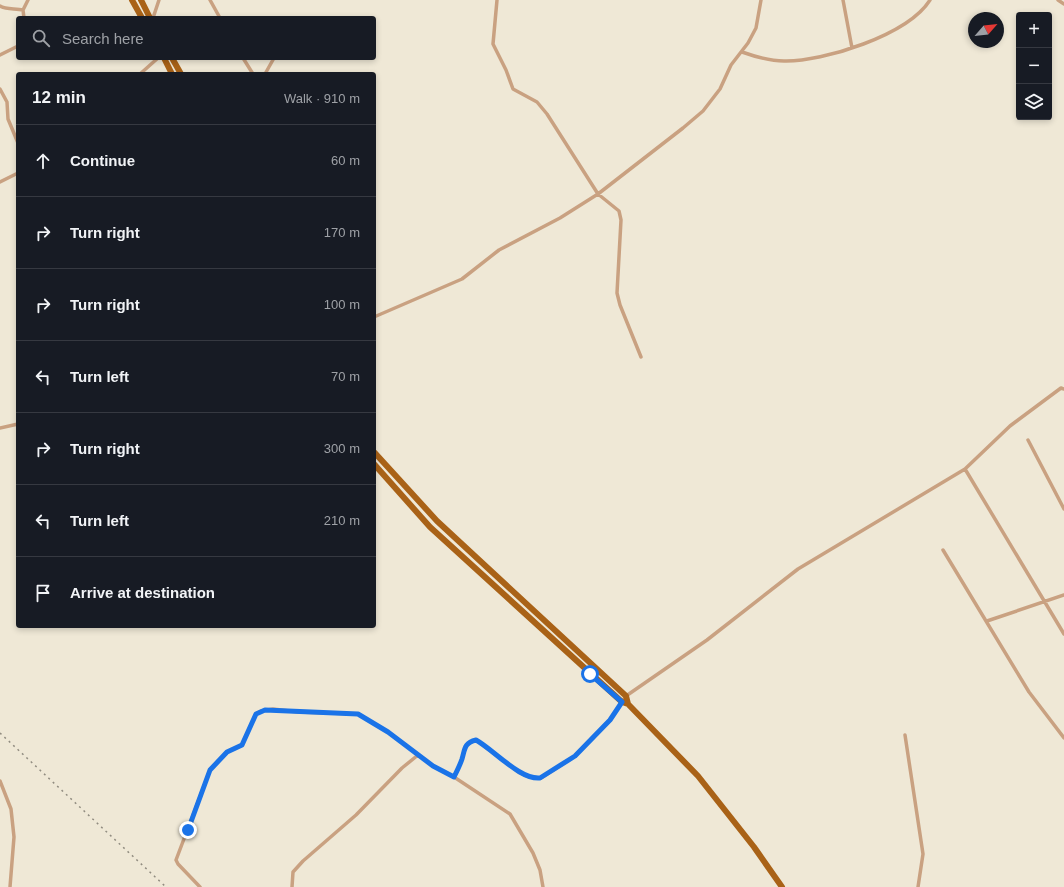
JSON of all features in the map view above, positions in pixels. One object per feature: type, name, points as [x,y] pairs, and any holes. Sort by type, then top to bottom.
[{"type":"main road","points":[[132,0],[141,16]]},
{"type":"main road","points":[[140,0],[150,16]]},
{"type":"main road","points":[[165,60],[171,72]]},
{"type":"main road","points":[[173,60],[180,72]]},
{"type":"main road","points":[[376,454],[437,521],[626,696],[625,703]]},
{"type":"main road","points":[[376,466],[430,527],[625,703],[698,776],[745,835],[782,887]]},
{"type":"street","points":[[24,16],[23,10],[28,0]]},
{"type":"street","points":[[152,16],[159,0]]},
{"type":"street","points":[[210,0],[218,16]]},
{"type":"street","points":[[497,0],[493,44],[506,70],[513,89],[537,102],[547,114],[598,194],[619,211],[621,220],[617,293],[620,305],[641,357]]},
{"type":"street","points":[[376,316],[462,279],[499,250],[560,218],[598,194],[703,111],[720,89],[731,65],[742,52],[756,28],[761,0]]},
{"type":"street","points":[[843,0],[852,48]]},
{"type":"street","points":[[742,52],[765,60],[784,61],[804,60],[852,48],[871,42],[916,16],[930,0]]},
{"type":"street","points":[[1058,0],[1064,4]]},
{"type":"street","points":[[0,6],[23,10]]},
{"type":"street","points":[[0,55],[16,47]]},
{"type":"street","points":[[142,72],[156,60]]},
{"type":"street","points":[[244,60],[252,72]]},
{"type":"street","points":[[266,72],[273,60]]},
{"type":"street","points":[[0,89],[7,102],[8,119],[16,138]]},
{"type":"street","points":[[0,182],[16,174]]},
{"type":"street","points":[[626,696],[707,640],[798,569],[965,469],[1010,426],[1061,388],[1064,389]]},
{"type":"street","points":[[0,428],[16,424]]},
{"type":"street","points":[[1028,440],[1064,509]]},
{"type":"street","points":[[965,469],[1064,634]]},
{"type":"street","points":[[943,550],[987,621],[1028,692],[1064,738]]},
{"type":"street","points":[[987,621],[1064,595]]},
{"type":"street","points":[[454,777],[463,757],[463,749],[470,741],[476,740],[520,773],[529,777],[540,778],[575,756],[625,703]]},
{"type":"street","points":[[200,887],[178,864],[177,854],[210,770],[227,752],[242,745],[246,739],[252,720],[261,711],[273,709],[298,712],[358,714],[388,732],[433,766],[454,777],[513,818],[533,853],[540,870],[543,887]]},
{"type":"street","points":[[905,735],[923,854],[918,887]]},
{"type":"street","points":[[292,887],[293,872],[303,861],[356,815],[402,768],[418,755]]},
{"type":"street","points":[[0,781],[11,809],[14,836],[10,887]]},
{"type":"railway","points":[[0,733],[166,887]]},
{"type":"route","points":[[188,830],[203,793],[210,770],[227,752],[242,745],[246,739],[252,720],[256,714],[261,711],[273,709],[298,712],[358,714],[388,732],[433,766],[454,777],[463,757],[463,749],[470,741],[476,740],[485,745],[520,773],[535,779],[540,778],[575,756],[610,720],[622,702],[590,674]]}]
